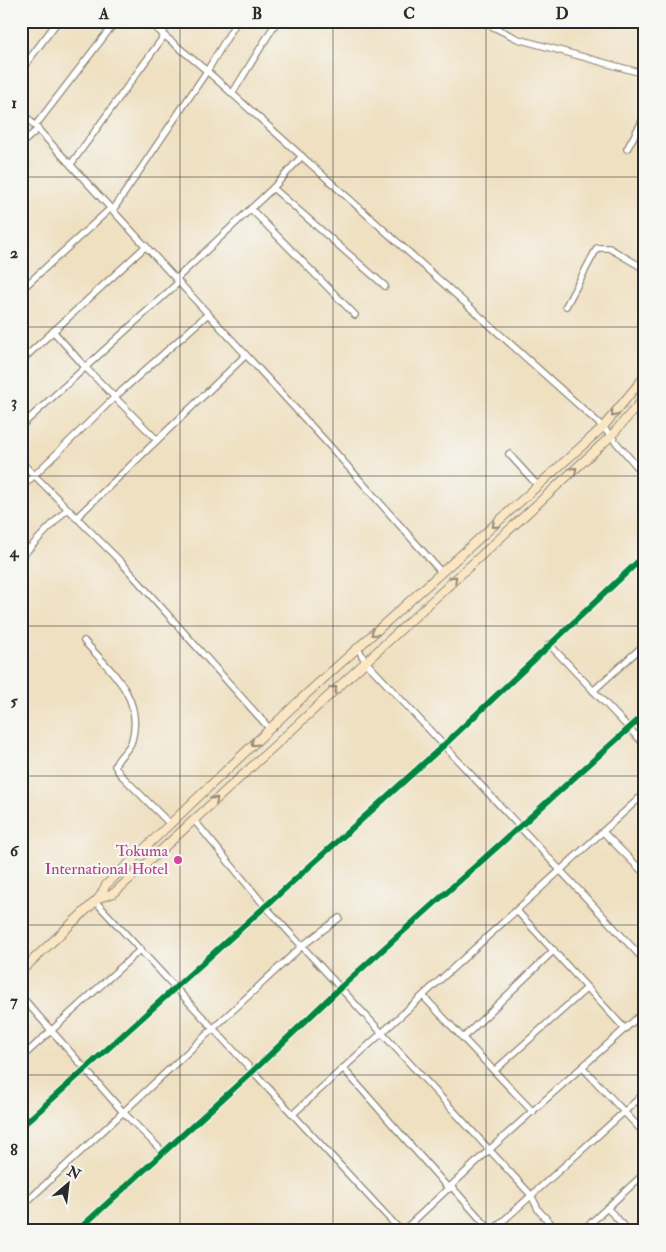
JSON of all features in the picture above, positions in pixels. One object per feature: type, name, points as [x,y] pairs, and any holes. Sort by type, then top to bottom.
[{"type":"main road","points":[[21,971],[97,899],[106,885],[269,728],[603,427],[645,376]]},
{"type":"main road","points":[[97,899],[114,893],[194,820],[611,436],[645,397]]},
{"type":"street","points":[[21,70],[58,21]]},
{"type":"street","points":[[21,144],[116,21]]},
{"type":"street","points":[[146,21],[207,71],[603,427],[645,476]]},
{"type":"street","points":[[71,164],[163,35],[170,21]]},
{"type":"street","points":[[21,290],[112,209],[207,71],[237,21]]},
{"type":"street","points":[[232,94],[277,21]]},
{"type":"street","points":[[481,21],[518,39],[645,74]]},
{"type":"street","points":[[21,111],[178,280],[442,573]]},
{"type":"street","points":[[627,148],[645,116]]},
{"type":"street","points":[[21,426],[252,209],[302,156]]},
{"type":"street","points":[[273,188],[385,286]]},
{"type":"street","points":[[252,209],[355,315]]},
{"type":"street","points":[[21,361],[146,246]]},
{"type":"street","points":[[566,306],[597,248],[609,248],[645,269]]},
{"type":"street","points":[[21,488],[116,396],[208,314]]},
{"type":"street","points":[[53,331],[85,367],[116,396],[157,440]]},
{"type":"street","points":[[76,518],[246,355]]},
{"type":"street","points":[[509,454],[538,486]]},
{"type":"street","points":[[21,462],[121,562],[269,728]]},
{"type":"street","points":[[21,557],[67,509]]},
{"type":"street","points":[[21,1127],[264,905],[443,746],[645,555]]},
{"type":"street","points":[[84,641],[120,682],[135,712],[132,742],[115,766],[120,774],[170,824]]},
{"type":"street","points":[[549,644],[645,745]]},
{"type":"street","points":[[593,691],[645,644]]},
{"type":"street","points":[[358,648],[365,661],[645,961]]},
{"type":"street","points":[[77,1231],[253,1071],[340,988],[645,714]]},
{"type":"street","points":[[293,1114],[562,871],[645,793]]},
{"type":"street","points":[[194,820],[264,905],[531,1195],[539,1210],[558,1231]]},
{"type":"street","points":[[603,832],[644,872]]},
{"type":"street","points":[[97,899],[174,987],[402,1231],[489,1150],[645,1011]]},
{"type":"street","points":[[517,911],[625,1029]]},
{"type":"street","points":[[21,1207],[302,946],[339,918]]},
{"type":"street","points":[[21,1058],[141,949]]},
{"type":"street","points":[[463,1038],[554,950]]},
{"type":"street","points":[[494,1071],[588,988]]},
{"type":"street","points":[[21,996],[123,1112],[164,1152]]},
{"type":"street","points":[[423,996],[533,1112]]},
{"type":"street","points":[[343,1068],[491,1231],[645,1094]]},
{"type":"street","points":[[583,1068],[645,1134]]},
{"type":"street","points":[[582,1231],[644,1177]]},
{"type":"street","points":[[607,1208],[629,1231]]},
{"type":"street","points":[[21,1222],[29,1231]]},
{"type":"cycle path","points":[[21,1127],[443,746],[645,555]]},
{"type":"cycle path","points":[[77,1231],[253,1071],[340,988],[645,714]]},
{"type":"place","name":"Tokuma International Hotel","points":[[178,860]]}]
